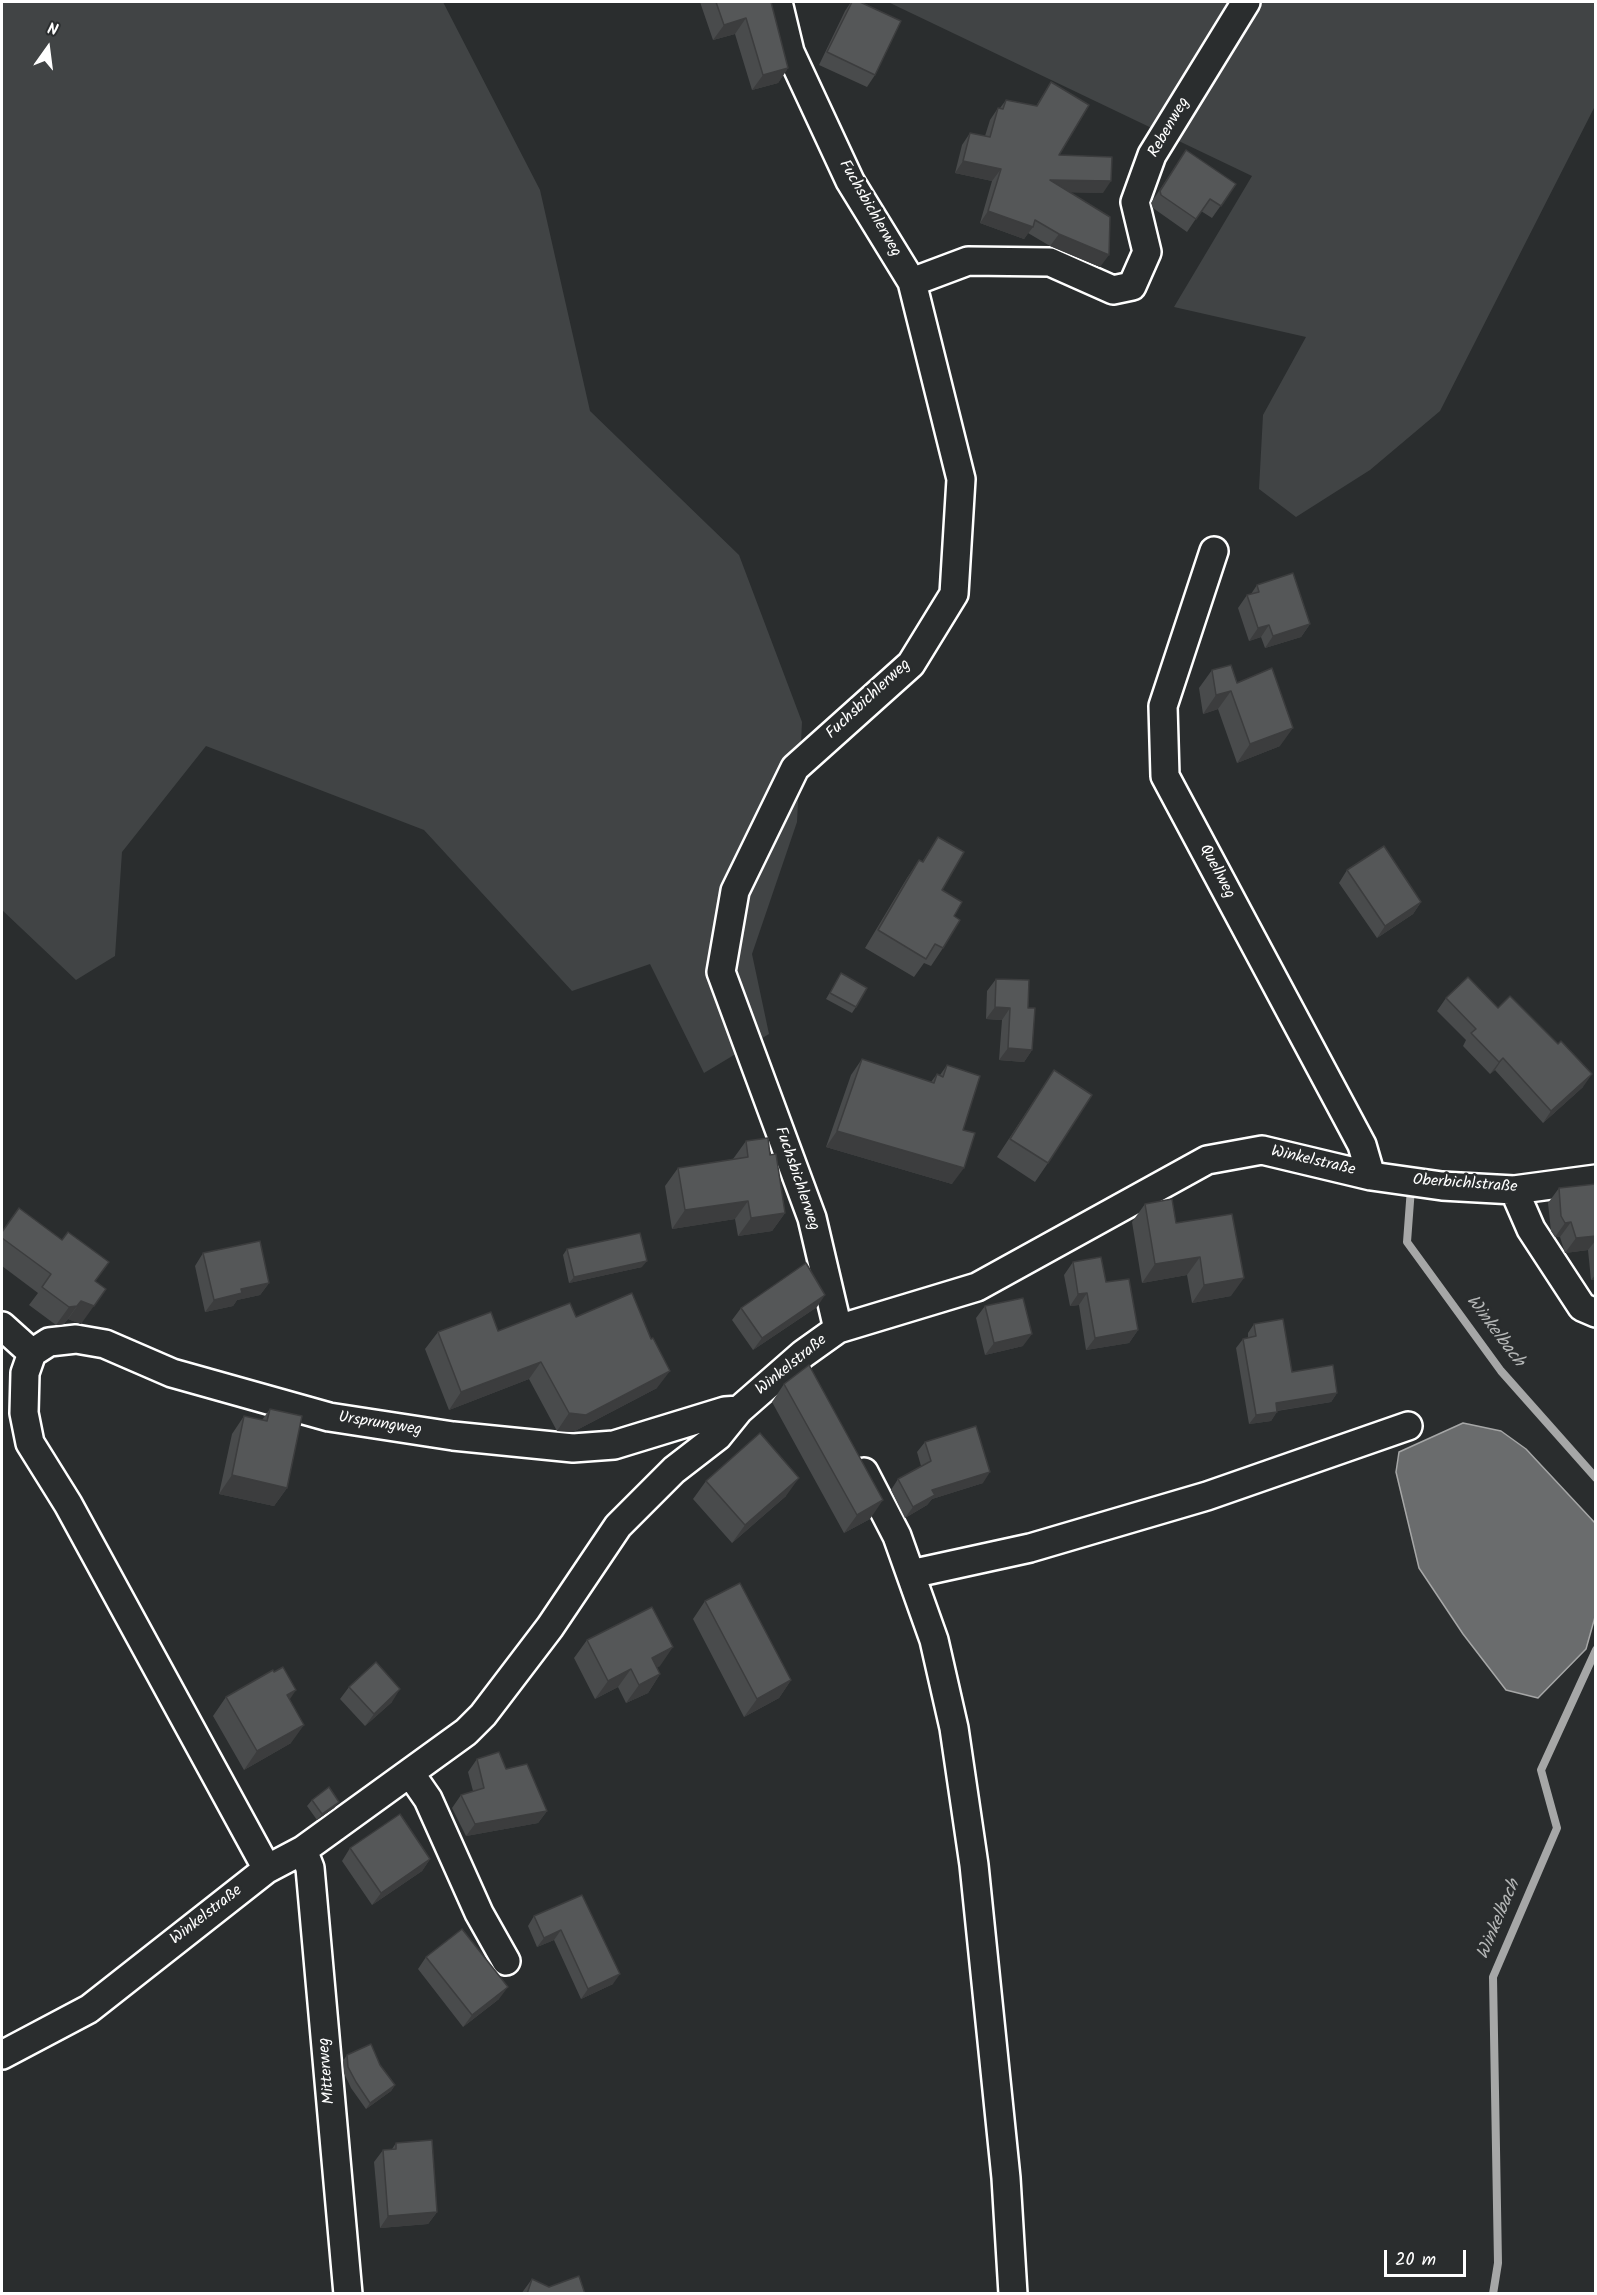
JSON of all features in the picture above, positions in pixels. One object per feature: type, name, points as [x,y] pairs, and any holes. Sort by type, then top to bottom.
[{"type":"street","name":"Fuchsbichlerweg","points":[[778,2],[790,52],[850,181],[912,282],[961,479],[954,594],[910,664],[795,768],[735,891],[721,972],[812,1218],[838,1329]]},
{"type":"street","name":"Rebenweg","points":[[912,282],[968,261],[1050,262],[1113,290],[1131,285],[1147,252],[1135,202],[1152,155],[1246,2]]},
{"type":"street","name":"Quellweg","points":[[1214,551],[1163,706],[1165,776],[1362,1145],[1371,1176]]},
{"type":"street","name":"Winkelstraße","points":[[2,2055],[89,2009],[267,1869],[303,1850],[449,1745],[483,1715],[550,1627],[618,1526],[674,1470],[718,1436],[739,1410],[808,1364],[838,1329],[977,1287],[1207,1160],[1262,1150],[1371,1176]]},
{"type":"street","name":"Oberbichlstraße","points":[[1371,1176],[1442,1186],[1515,1190],[1596,1179]]},
{"type":"street","points":[[1515,1190],[1531,1229],[1582,1306],[1596,1313]]},
{"type":"street","points":[[2,1326],[32,1353],[25,1373],[24,1413],[30,1443],[68,1504],[267,1869]]},
{"type":"street","name":"Ursprungweg","points":[[32,1353],[49,1342],[76,1339],[105,1344],[172,1373],[329,1417],[453,1436],[573,1448],[614,1444],[725,1411],[739,1410]]},
{"type":"street","points":[[911,1574],[1030,1548],[1207,1496],[1408,1426]]},
{"type":"street","points":[[850,1445],[897,1536],[911,1574],[934,1640],[954,1728],[967,1820],[1006,2178],[1013,2294]]},
{"type":"street","points":[[410,1773],[428,1799],[479,1913],[506,1961]]},
{"type":"street","name":"Mitterweg","points":[[303,1850],[310,1868],[348,2294]]},
{"type":"shaded area","points":[[2,2],[443,2],[540,190],[590,411],[739,555],[802,722],[797,822],[752,954],[769,1034],[704,1073],[650,964],[572,991],[424,830],[206,746],[122,852],[115,956],[76,980],[2,910]]},
{"type":"shaded area","points":[[888,2],[1595,2],[1595,106],[1440,411],[1370,470],[1296,517],[1259,489],[1263,415],[1306,337],[1174,307],[1252,176]]},
{"type":"shaded area","points":[[1463,1423],[1501,1431],[1526,1449],[1595,1523],[1595,1617],[1586,1649],[1538,1698],[1506,1690],[1463,1634],[1419,1568],[1396,1472],[1399,1452]]},
{"type":"building","points":[[716,2],[771,2],[788,68],[763,75],[746,18],[724,25]]},
{"type":"building","points":[[852,2],[860,2],[901,21],[875,75],[827,52]]},
{"type":"building","points":[[1051,82],[1089,105],[1059,155],[1112,157],[1111,181],[1050,180],[1110,217],[1109,255],[1059,234],[1035,220],[1033,227],[988,211],[1001,169],[963,161],[970,133],[990,137],[998,108],[1003,109],[1006,100],[1037,106]]},
{"type":"building","points":[[1186,150],[1236,184],[1221,206],[1210,199],[1196,219],[1161,195],[1160,191]]},
{"type":"building","points":[[1293,573],[1310,624],[1273,636],[1269,625],[1258,628],[1247,595],[1259,592],[1257,585]]},
{"type":"building","points":[[1231,665],[1237,683],[1272,668],[1293,728],[1250,744],[1231,691],[1216,695],[1212,670]]},
{"type":"building","points":[[938,837],[964,852],[942,890],[962,902],[954,916],[960,920],[943,948],[935,944],[926,959],[878,930],[919,860],[923,862]]},
{"type":"building","points":[[1384,846],[1421,902],[1385,926],[1347,870]]},
{"type":"building","points":[[841,973],[867,988],[856,1007],[830,993]]},
{"type":"building","points":[[1468,977],[1498,1008],[1510,996],[1558,1044],[1561,1041],[1592,1074],[1551,1111],[1503,1058],[1499,1062],[1471,1033],[1476,1029],[1446,998]]},
{"type":"building","points":[[996,979],[1029,980],[1028,1008],[1035,1008],[1032,1050],[1008,1048],[1010,1008],[995,1007]]},
{"type":"building","points":[[862,1059],[934,1083],[937,1074],[943,1077],[947,1065],[980,1076],[963,1130],[975,1133],[964,1168],[837,1131]]},
{"type":"building","points":[[1054,1070],[1092,1095],[1048,1163],[1010,1139]]},
{"type":"building","points":[[768,1138],[770,1155],[776,1154],[785,1213],[751,1218],[748,1201],[685,1210],[678,1168],[748,1157],[746,1141]]},
{"type":"building","points":[[1596,1184],[1596,1236],[1576,1238],[1571,1222],[1565,1223],[1561,1216],[1559,1188]]},
{"type":"building","points":[[1172,1199],[1176,1223],[1232,1214],[1244,1278],[1204,1285],[1200,1257],[1155,1264],[1145,1204]]},
{"type":"building","points":[[19,1208],[62,1240],[68,1232],[109,1262],[95,1281],[106,1289],[94,1306],[81,1301],[77,1306],[69,1307],[42,1287],[51,1274],[2,1238],[2,1232]]},
{"type":"building","points":[[640,1233],[647,1261],[574,1277],[567,1249]]},
{"type":"building","points":[[260,1241],[269,1283],[241,1289],[242,1293],[214,1300],[203,1253]]},
{"type":"building","points":[[1101,1257],[1106,1282],[1129,1279],[1138,1330],[1095,1338],[1087,1293],[1078,1294],[1073,1262]]},
{"type":"building","points":[[806,1263],[825,1295],[762,1338],[741,1308]]},
{"type":"building","points":[[632,1293],[651,1339],[653,1338],[670,1371],[586,1415],[569,1413],[541,1362],[461,1392],[438,1332],[491,1312],[498,1331],[570,1303],[576,1317]]},
{"type":"building","points":[[1023,1298],[1032,1334],[994,1343],[985,1306]]},
{"type":"building","points":[[1283,1319],[1292,1372],[1333,1365],[1337,1393],[1276,1403],[1277,1412],[1256,1415],[1243,1339],[1256,1336],[1254,1324]]},
{"type":"building","points":[[809,1365],[883,1500],[857,1515],[784,1384]]},
{"type":"building","points":[[270,1409],[302,1416],[287,1488],[232,1475],[244,1416],[267,1421]]},
{"type":"building","points":[[976,1426],[990,1472],[932,1490],[935,1495],[913,1507],[898,1479],[931,1461],[925,1442]]},
{"type":"building","points":[[760,1433],[799,1478],[745,1525],[706,1481]]},
{"type":"building","points":[[740,1583],[791,1680],[757,1699],[705,1601]]},
{"type":"building","points":[[652,1607],[673,1647],[652,1658],[660,1674],[639,1685],[631,1669],[608,1681],[587,1640]]},
{"type":"building","points":[[376,1662],[400,1689],[374,1714],[349,1687]]},
{"type":"building","points":[[283,1667],[296,1690],[287,1695],[304,1725],[257,1751],[226,1697],[273,1670],[274,1672]]},
{"type":"building","points":[[499,1752],[506,1769],[527,1764],[547,1811],[475,1824],[461,1795],[484,1788],[477,1759]]},
{"type":"building","points":[[329,1787],[339,1802],[322,1814],[312,1800]]},
{"type":"building","points":[[400,1814],[430,1859],[381,1893],[350,1848]]},
{"type":"building","points":[[582,1895],[620,1974],[588,1989],[561,1930],[544,1938],[534,1916]]},
{"type":"building","points":[[462,1929],[508,1987],[472,2015],[426,1957]]},
{"type":"building","points":[[371,2044],[380,2065],[395,2085],[370,2103],[348,2067],[347,2055]]},
{"type":"building","points":[[432,2140],[437,2212],[388,2216],[383,2150],[396,2149],[396,2143]]},
{"type":"building","points":[[579,2276],[585,2294],[527,2294],[532,2279],[549,2287]]},
{"type":"waterway","name":"Winkelbach","points":[[1411,1188],[1407,1242],[1501,1371],[1596,1478]]},
{"type":"waterway","name":"Winkelbach","points":[[1493,2294],[1498,2263],[1493,1977],[1557,1828],[1541,1770],[1596,1650]]}]
